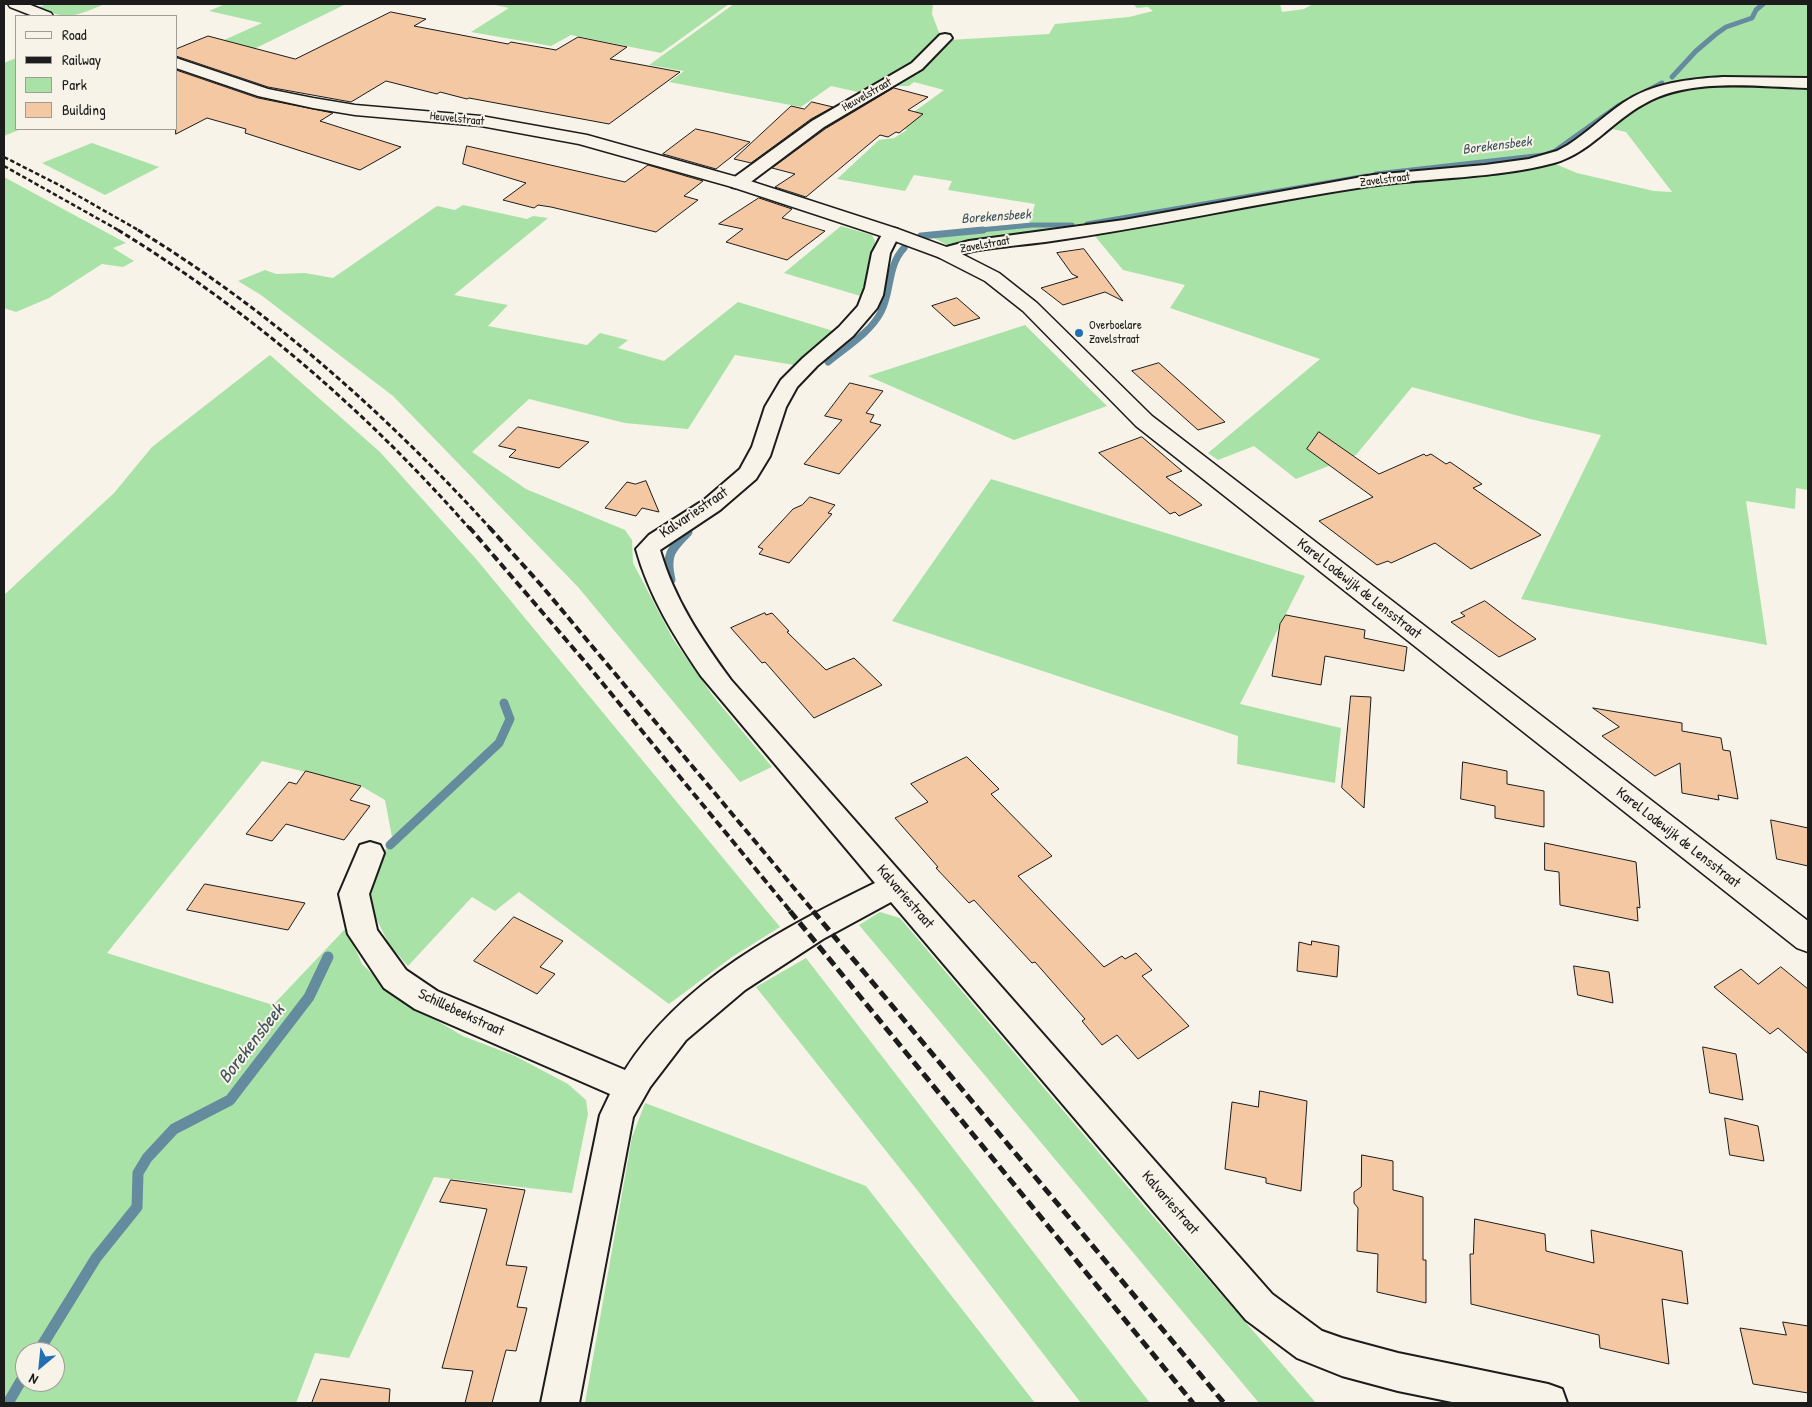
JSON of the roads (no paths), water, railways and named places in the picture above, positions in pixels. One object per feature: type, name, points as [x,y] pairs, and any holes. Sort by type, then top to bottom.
[{"type":"street","points":[[15,4],[43,15]]},
{"type":"street","name":"Heuvelstraat","points":[[738,184],[818,124],[917,66],[945,38]]},
{"type":"street","name":"Heuvelstraat","points":[[178,64],[264,93],[313,103],[355,110],[481,121],[581,139],[738,184],[902,237]]},
{"type":"street","name":"Zavelstraat","points":[[945,253],[969,246],[1123,225],[1373,180],[1526,164],[1553,159],[1570,150],[1641,98],[1659,92],[1695,84],[1750,82],[1808,83]]},
{"type":"street","name":"Karel Lodewijk de Lensstraat","points":[[902,237],[945,253],[992,277],[1012,291],[1144,421],[1808,939]]},
{"type":"street","name":"Kalvariestraat","points":[[902,237],[881,252],[875,292],[868,306],[854,325],[788,385],[771,417],[763,450],[748,474],[703,511],[656,539],[648,549],[654,574],[687,637],[722,686],[1259,1307],[1310,1345],[1342,1357],[1398,1372],[1548,1403]]},
{"type":"street","name":"Schillebeekstraat","points":[[370,853],[354,894],[363,934],[396,979],[426,1000],[631,1088]]},
{"type":"street","points":[[560,1403],[617,1115],[631,1088],[650,1061],[684,1021],[730,984],[778,951],[848,910],[895,886]]},
{"type":"waterway","name":"Borekensbeek","points":[[1672,77],[1696,51],[1716,34],[1726,27],[1752,18],[1756,10],[1763,4]]},
{"type":"waterway","name":"Borekensbeek","points":[[1376,174],[1544,155],[1555,151],[1618,106],[1662,83]]},
{"type":"waterway","name":"Borekensbeek","points":[[1087,224],[1367,176]]},
{"type":"waterway","name":"Borekensbeek","points":[[970,231],[1032,225],[1072,225]]},
{"type":"waterway","name":"Borekensbeek","points":[[921,236],[983,230]]},
{"type":"waterway","name":"Borekensbeek","points":[[828,362],[871,327],[876,320],[887,296],[895,263],[904,248]]},
{"type":"waterway","name":"Borekensbeek","points":[[671,580],[669,558],[677,543],[688,532]]},
{"type":"waterway","name":"Borekensbeek","points":[[390,845],[499,743],[510,719],[504,703]]},
{"type":"waterway","name":"Borekensbeek","points":[[44,1342],[96,1258],[137,1207],[138,1173],[147,1158],[174,1129],[230,1100],[309,997],[328,957]]},
{"type":"waterway","name":"Borekensbeek","points":[[8,1403],[15,1391]]},
{"type":"railway","points":[[4,157],[59,185],[140,231]]},
{"type":"railway","points":[[4,166],[120,231]]},
{"type":"railway","points":[[118,230],[215,295],[305,366],[390,444],[470,529]]},
{"type":"railway","points":[[138,230],[187,261],[235,295],[325,367],[410,445],[491,529]]},
{"type":"railway","points":[[469,527],[586,663],[791,912]]},
{"type":"railway","points":[[489,527],[541,585],[814,912]]},
{"type":"railway","points":[[790,911],[1193,1403]]},
{"type":"railway","points":[[813,911],[1224,1403]]},
{"type":"place","name":"Overboelare Zavelstraat","points":[[1079,333]]}]
